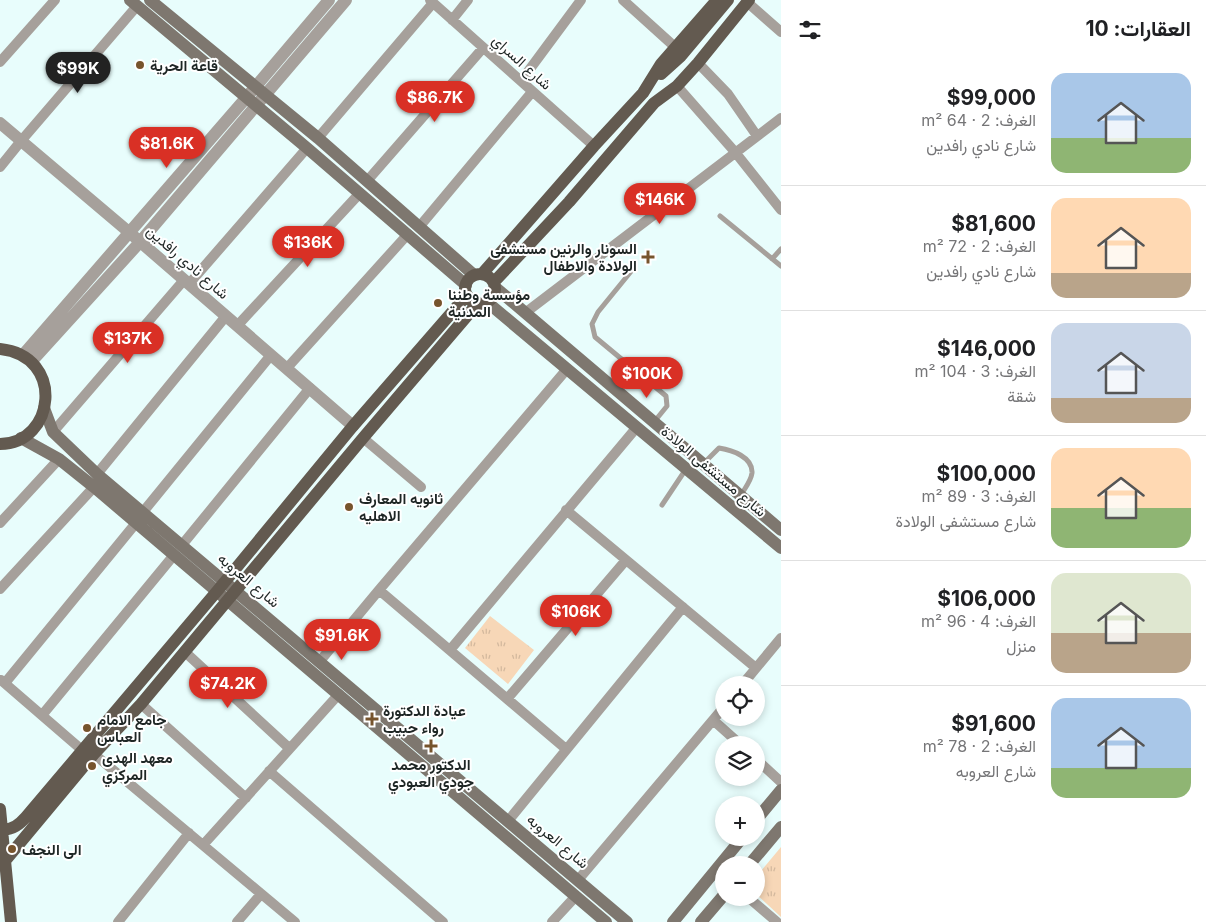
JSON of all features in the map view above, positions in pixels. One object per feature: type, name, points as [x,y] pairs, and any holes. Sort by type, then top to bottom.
[{"type":"main road","points":[[150,0],[261,90],[420,226],[472,282],[470,300],[483,303]]},
{"type":"main road","points":[[654,103],[677,86],[686,56],[717,0]]},
{"type":"main road","points":[[3,830],[10,829],[19,824],[88,752],[142,704],[363,438],[483,303],[493,297],[495,285],[654,103],[728,0]]},
{"type":"main road","points":[[5,862],[88,752],[221,586],[472,282],[643,93],[661,64],[686,56],[745,1]]},
{"type":"main road","points":[[134,3],[408,234],[472,282]]},
{"type":"main road","points":[[472,282],[486,274],[495,285]]},
{"type":"main road","name":"شارع مستشفى الولادة","points":[[495,285],[525,313],[781,530]]},
{"type":"main road","name":"شارع مستشفى الولادة","points":[[483,303],[567,369],[781,548]]},
{"type":"main road","points":[[0,349],[12,350],[27,358],[44,384],[46,396],[44,408],[38,421],[29,433],[2,445]]},
{"type":"main road","name":"شارع العروبه","points":[[44,408],[53,432],[139,517],[232,595],[320,662],[627,922]]},
{"type":"main road","name":"شارع العروبه","points":[[21,438],[58,459],[94,487],[139,517]]},
{"type":"main road","points":[[707,486],[717,475]]},
{"type":"main road","name":"شارع العروبه","points":[[232,595],[339,694],[606,922]]},
{"type":"main road","points":[[765,809],[781,790]]},
{"type":"main road","points":[[0,809],[5,862],[3,876],[11,922]]},
{"type":"main road","points":[[757,856],[781,827]]},
{"type":"main road","points":[[673,922],[735,846]]},
{"type":"main road","points":[[701,922],[715,906]]},
{"type":"street","points":[[0,62],[55,0]]},
{"type":"street","points":[[27,358],[140,242],[261,90],[329,0]]},
{"type":"street","points":[[261,90],[346,0]]},
{"type":"street","points":[[452,20],[468,0]]},
{"type":"street","points":[[521,81],[582,0]]},
{"type":"street","points":[[623,0],[728,94],[757,136]]},
{"type":"street","points":[[318,138],[431,1]]},
{"type":"street","name":"شارع السراي","points":[[431,1],[594,146]]},
{"type":"street","points":[[745,1],[781,32]]},
{"type":"street","points":[[0,167],[134,3]]},
{"type":"street","points":[[367,181],[483,48]]},
{"type":"street","points":[[677,86],[735,152],[781,210]]},
{"type":"street","points":[[420,226],[532,92]]},
{"type":"street","points":[[27,358],[130,233],[251,102]]},
{"type":"street","points":[[525,313],[781,118]]},
{"type":"street","name":"شارع نادي رافدين","points":[[0,123],[353,426]]},
{"type":"street","points":[[53,432],[307,148]]},
{"type":"street","points":[[237,326],[360,193]]},
{"type":"street","points":[[287,368],[408,234]]},
{"type":"street","points":[[97,474],[226,316]]},
{"type":"street","points":[[271,354],[3,681],[190,833],[295,922]]},
{"type":"street","points":[[320,662],[567,369]]},
{"type":"street","points":[[43,714],[310,388]]},
{"type":"street","points":[[450,650],[636,427]]},
{"type":"street","points":[[363,438],[421,487]]},
{"type":"street","points":[[0,523],[58,459]]},
{"type":"street","points":[[0,589],[94,487]]},
{"type":"street","points":[[566,510],[756,668]]},
{"type":"street","points":[[507,699],[626,560]]},
{"type":"street","points":[[379,590],[566,749]]},
{"type":"street","points":[[508,821],[683,607]]},
{"type":"street","points":[[749,676],[781,638]]},
{"type":"street","points":[[185,652],[289,748]]},
{"type":"street","points":[[204,845],[339,694]]},
{"type":"street","points":[[142,704],[246,798]]},
{"type":"street","points":[[578,880],[715,718]]},
{"type":"street","points":[[713,720],[731,736]]},
{"type":"street","points":[[765,767],[781,782]]},
{"type":"street","points":[[269,771],[443,922]]},
{"type":"street","points":[[118,922],[190,833]]},
{"type":"street","points":[[237,922],[261,894]]},
{"type":"street","points":[[552,922],[576,896]]},
{"type":"street","points":[[758,906],[777,922]]},
{"type":"lane","points":[[720,216],[781,266]]},
{"type":"lane","points":[[772,259],[781,249]]},
{"type":"lane","points":[[633,269],[598,312],[592,324],[595,337],[666,396],[667,406],[654,422]]},
{"type":"lane","points":[[703,463],[719,448],[731,450],[748,460],[752,471],[750,480],[741,496]]},
{"type":"lane","points":[[662,505],[686,469]]},
{"type":"green space","points":[[490,616],[534,650],[508,684],[465,648]]},
{"type":"green space","points":[[781,847],[781,917],[765,902],[765,866]]},
{"type":"place","name":"قاعة الحرية","points":[[140,65]]},
{"type":"place","name":"السونار والرنين مستشفى الولادة والاطفال","points":[[648,257]]},
{"type":"place","name":"مؤسسة وطننا المدنية","points":[[438,303]]},
{"type":"place","name":"ثانويه المعارف الاهليه","points":[[349,507]]},
{"type":"place","name":"عيادة الدكتورة رواء حبيب","points":[[372,719]]},
{"type":"place","name":"جامع الامام العباس","points":[[87,728]]},
{"type":"place","name":"الدكتور محمد جودي العبودي","points":[[431,746]]},
{"type":"place","name":"معهد الهدى المركزي","points":[[92,766]]},
{"type":"place","name":"الى النجف","points":[[12,849]]}]
